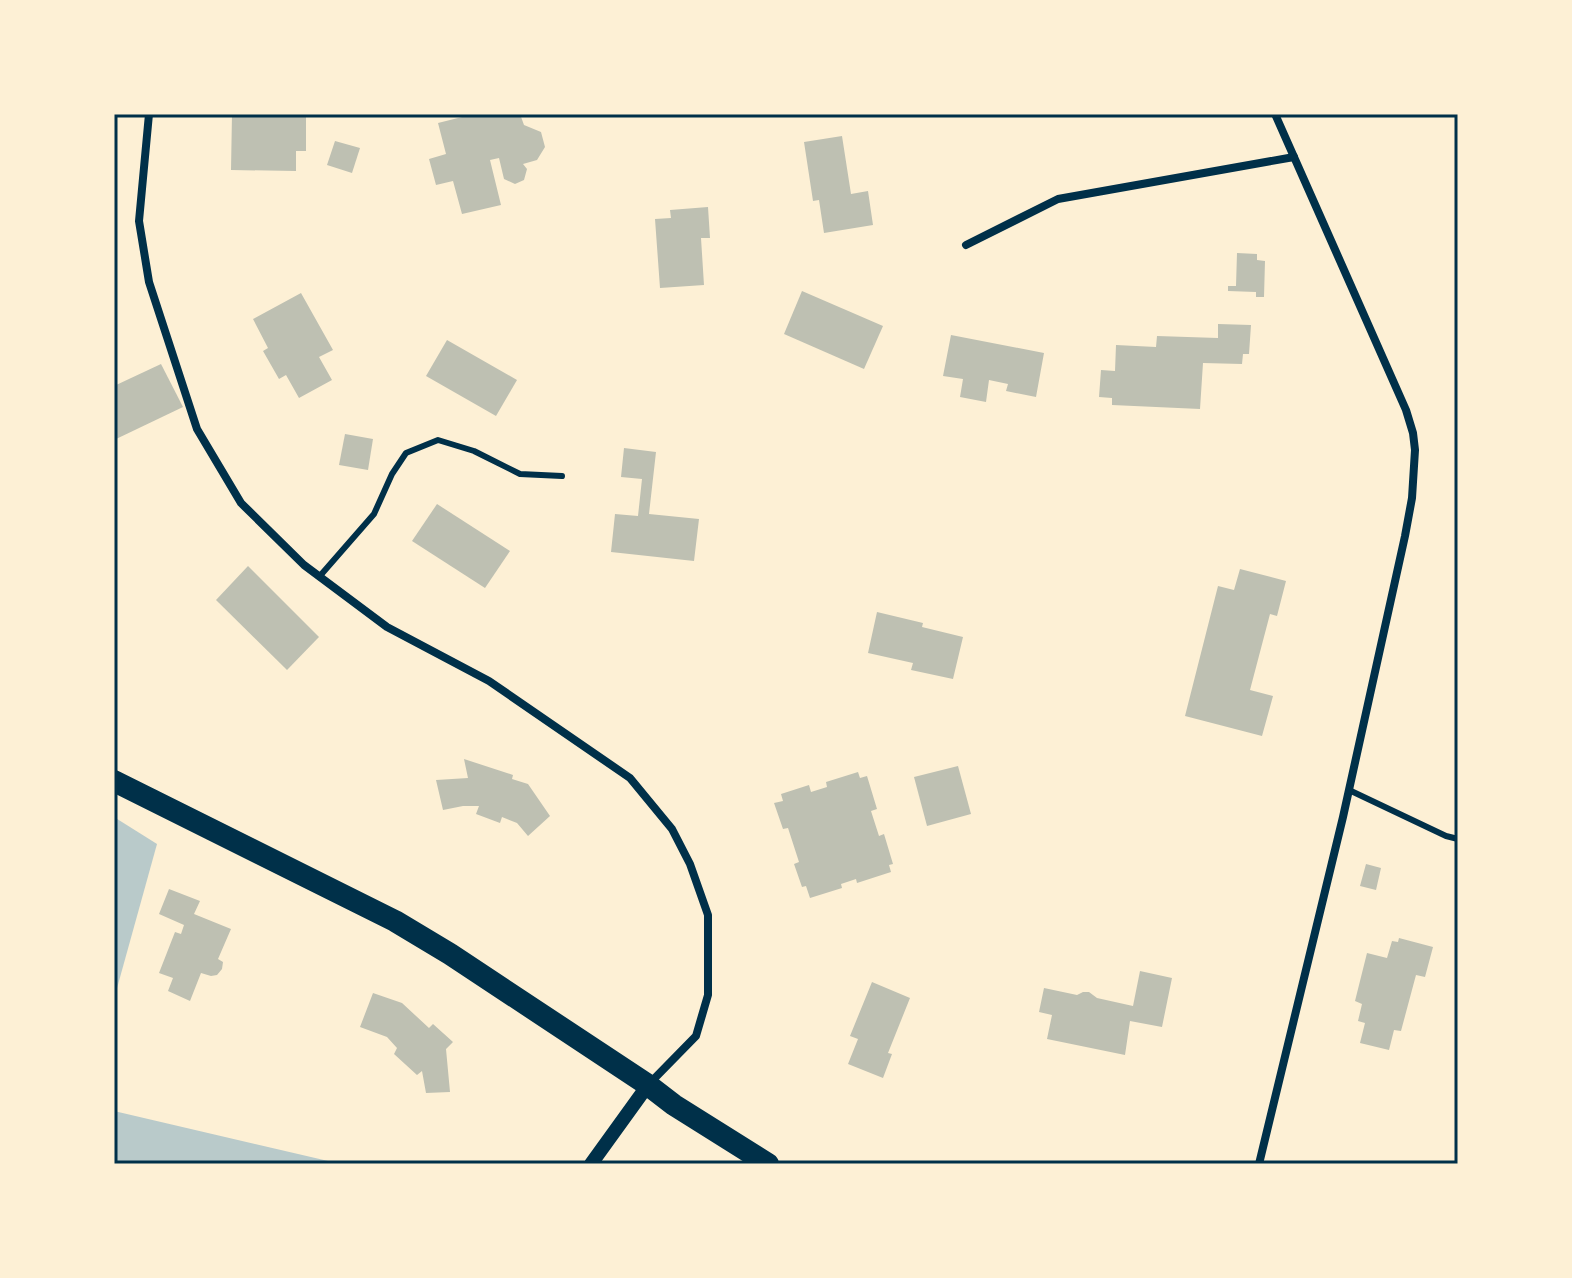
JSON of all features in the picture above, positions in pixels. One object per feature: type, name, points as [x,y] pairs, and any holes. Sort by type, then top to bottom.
[{"type":"highway","points":[[114,781],[395,921],[768,1164]]},
{"type":"street","points":[[149,114],[139,221],[149,282],[197,429],[241,503],[304,565],[387,627],[489,681],[630,778],[672,829],[690,864],[708,915],[708,995],[696,1036],[648,1085],[591,1164]]},
{"type":"street","points":[[1259,1164],[1349,790],[1405,536],[1412,498],[1415,450],[1406,410],[1275,114]]},
{"type":"street","points":[[966,245],[1058,199],[1294,157]]},
{"type":"lane","points":[[319,577],[374,514],[392,474],[406,453],[438,440],[474,451],[520,474],[562,476]]},
{"type":"lane","points":[[1349,790],[1458,839]]},
{"type":"shaded area","points":[[114,817],[157,844],[114,999]]},
{"type":"shaded area","points":[[114,1111],[341,1164],[114,1164]]},
{"type":"building","points":[[232,114],[306,114],[306,151],[296,151],[296,171],[231,170]]},
{"type":"building","points":[[474,114],[520,114],[524,125],[541,132],[545,147],[537,160],[523,164],[527,169],[524,180],[515,184],[504,179],[499,158],[490,160],[501,205],[462,214],[453,181],[436,185],[429,159],[446,154],[438,123]]},
{"type":"building","points":[[842,136],[851,194],[868,191],[873,225],[824,233],[819,200],[813,201],[804,142]]},
{"type":"building","points":[[335,141],[360,148],[352,173],[327,165]]},
{"type":"building","points":[[708,207],[710,238],[701,238],[704,285],[660,288],[655,219],[671,218],[670,210]]},
{"type":"building","points":[[1237,253],[1257,254],[1257,260],[1265,261],[1264,297],[1256,297],[1256,292],[1228,291],[1228,286],[1236,286]]},
{"type":"building","points":[[802,291],[883,326],[864,369],[784,334]]},
{"type":"building","points":[[301,293],[333,350],[319,357],[332,380],[299,398],[286,375],[279,379],[263,351],[268,348],[253,319]]},
{"type":"building","points":[[1218,324],[1251,325],[1249,354],[1243,354],[1242,364],[1203,363],[1200,409],[1112,405],[1112,398],[1099,397],[1101,370],[1115,371],[1116,345],[1156,347],[1157,336],[1218,338]]},
{"type":"building","points":[[951,335],[1044,353],[1036,397],[1006,391],[1008,384],[989,380],[986,402],[960,397],[963,379],[943,376]]},
{"type":"building","points":[[447,340],[517,380],[496,416],[426,376]]},
{"type":"building","points":[[161,364],[183,407],[114,440],[114,386]]},
{"type":"building","points":[[345,434],[373,439],[368,470],[339,465]]},
{"type":"building","points":[[624,448],[656,452],[649,514],[699,519],[694,561],[611,552],[615,514],[638,516],[642,479],[621,477]]},
{"type":"building","points":[[437,504],[510,551],[485,588],[412,541]]},
{"type":"building","points":[[248,566],[319,637],[287,670],[216,600]]},
{"type":"building","points":[[1240,569],[1286,581],[1277,616],[1270,614],[1250,690],[1273,696],[1262,736],[1185,716],[1218,586],[1234,590]]},
{"type":"building","points":[[877,612],[963,637],[953,679],[911,670],[913,663],[868,653]]},
{"type":"building","points":[[464,759],[513,775],[512,779],[528,784],[550,816],[528,836],[517,823],[502,817],[500,823],[476,814],[479,806],[443,810],[436,780],[468,778]]},
{"type":"building","points":[[958,766],[971,814],[927,826],[914,777]]},
{"type":"building","points":[[858,772],[860,778],[867,776],[877,809],[871,811],[879,836],[884,834],[893,864],[889,865],[891,872],[857,883],[856,879],[841,884],[842,888],[810,898],[806,886],[802,887],[794,864],[799,862],[788,828],[783,829],[774,803],[783,801],[781,794],[809,785],[811,792],[827,787],[826,782]]},
{"type":"building","points":[[1366,864],[1381,868],[1376,890],[1360,886]]},
{"type":"building","points":[[169,889],[200,901],[194,914],[231,929],[218,959],[223,962],[222,969],[217,975],[201,973],[190,1001],[168,991],[173,978],[159,973],[175,932],[181,934],[184,925],[159,914]]},
{"type":"building","points":[[1399,938],[1433,947],[1425,977],[1416,975],[1401,1031],[1394,1030],[1389,1050],[1360,1043],[1365,1023],[1358,1021],[1362,1004],[1355,1001],[1367,953],[1387,958],[1392,941],[1398,942]]},
{"type":"building","points":[[1140,971],[1172,978],[1162,1027],[1130,1021],[1125,1055],[1047,1039],[1052,1015],[1039,1012],[1044,988],[1077,995],[1089,992],[1097,998],[1133,1006]]},
{"type":"building","points":[[872,982],[910,998],[888,1053],[892,1054],[883,1078],[848,1064],[858,1039],[850,1036]]},
{"type":"building","points":[[373,993],[402,1003],[429,1028],[433,1024],[453,1042],[446,1049],[450,1092],[426,1093],[422,1071],[417,1075],[394,1054],[397,1048],[387,1037],[360,1027]]}]
